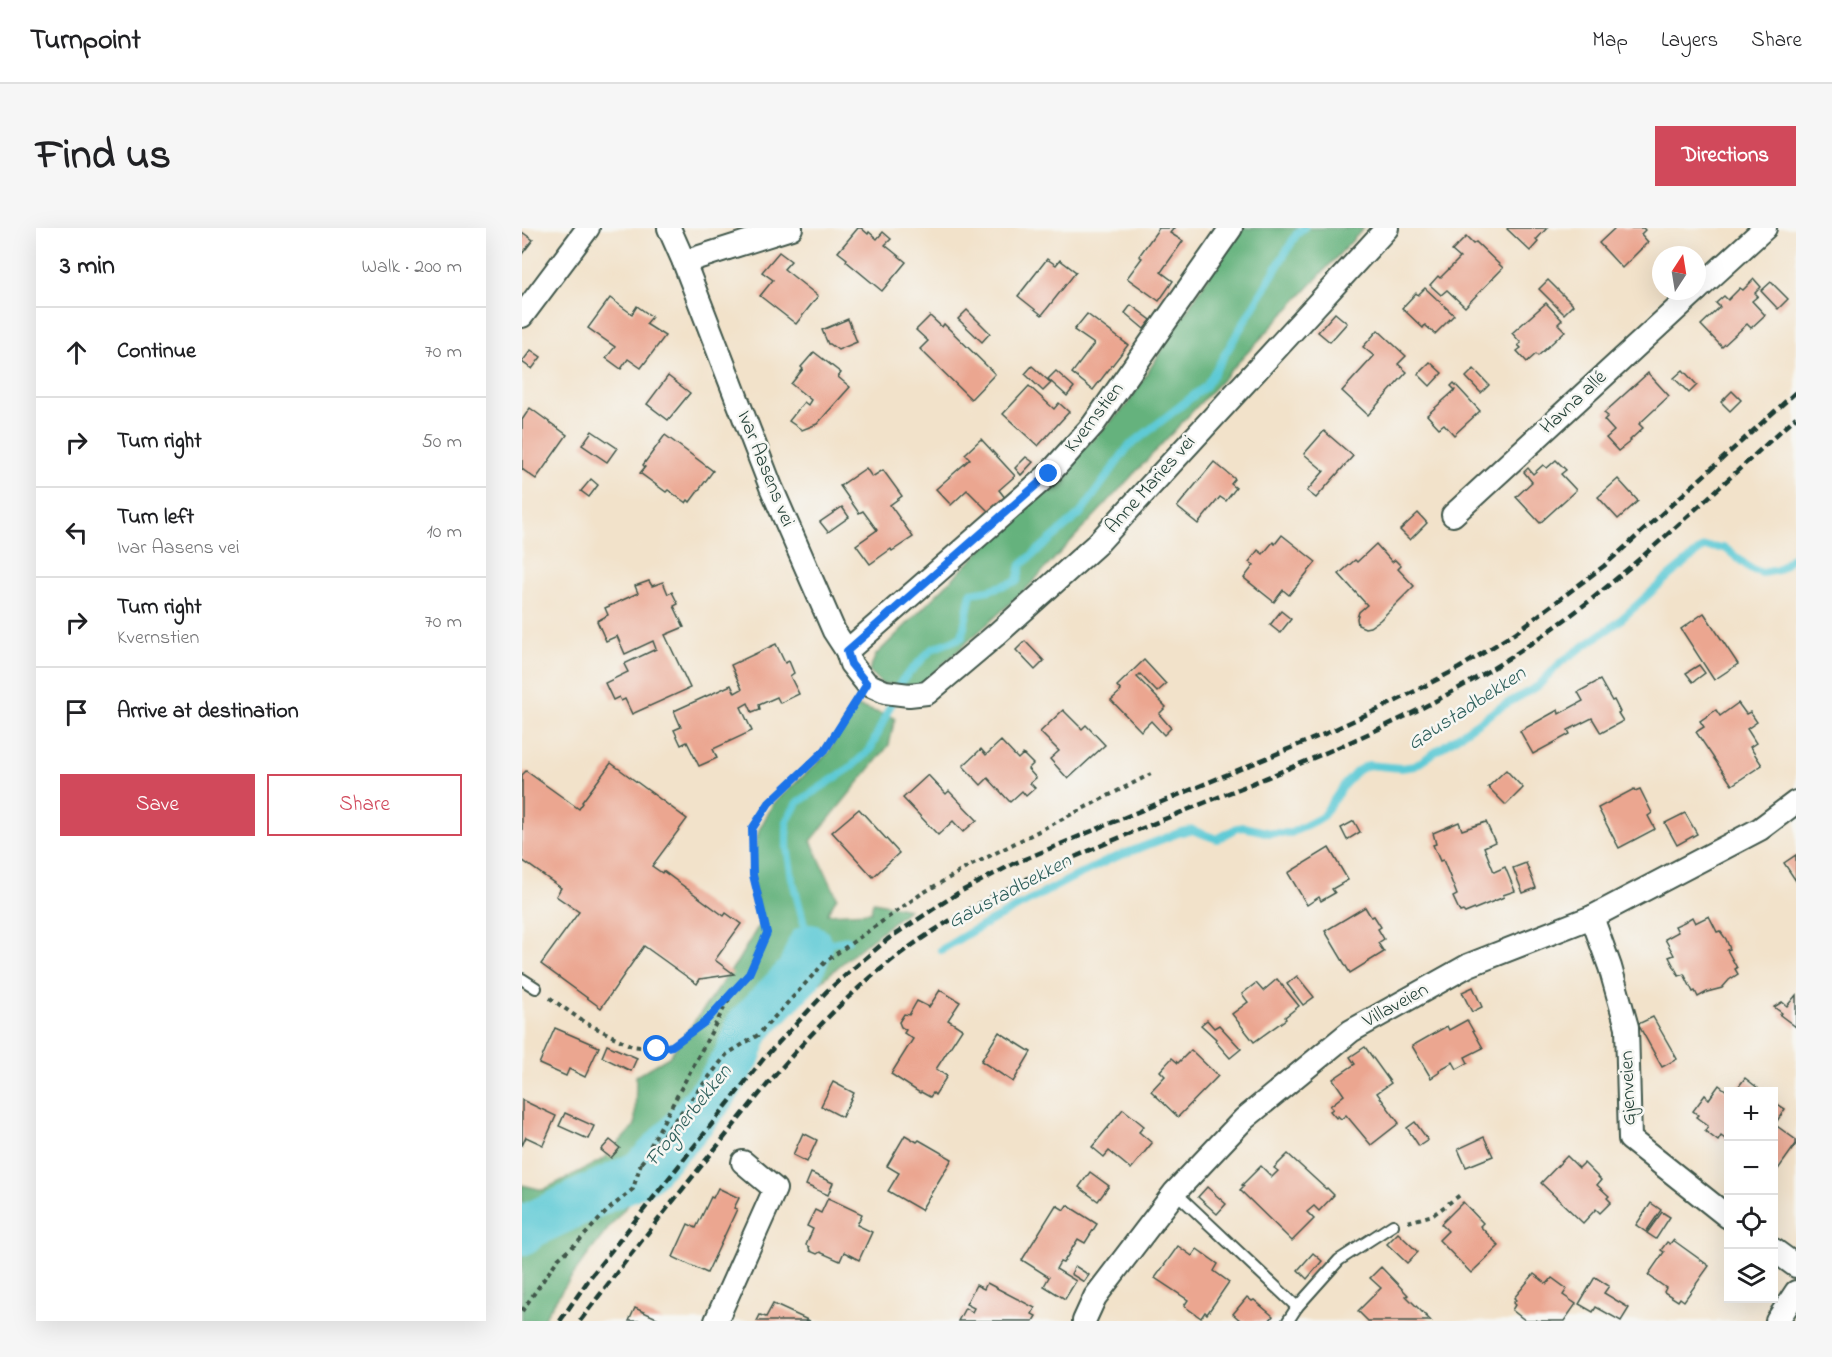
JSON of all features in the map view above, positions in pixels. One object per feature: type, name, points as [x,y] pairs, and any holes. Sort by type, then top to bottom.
[{"type":"street","points":[[522,316],[588,228]]},
{"type":"street","name":"Ivar Aasens vei","points":[[669,228],[771,487],[834,631],[847,651],[851,664],[876,688]]},
{"type":"street","points":[[684,262],[791,228]]},
{"type":"street","name":"Kvernstien","points":[[847,651],[1049,474],[1093,425],[1231,228]]},
{"type":"street","name":"Anne Maries vei","points":[[876,688],[909,695],[927,693],[1097,544],[1387,228]]},
{"type":"street","name":"Havna allé","points":[[1706,283],[1765,228]]},
{"type":"street","name":"Havna allé","points":[[1453,515],[1687,300]]},
{"type":"street","name":"Villaveien","points":[[1084,1321],[1095,1296],[1175,1192],[1244,1119],[1351,1030],[1469,966],[1592,917],[1760,829],[1796,802]]},
{"type":"street","name":"Gjenveien","points":[[1592,917],[1610,967],[1627,1027],[1630,1139],[1724,1214]]},
{"type":"street","points":[[716,1321],[775,1189],[743,1162]]},
{"type":"street","points":[[1778,1253],[1796,1266]]},
{"type":"street","points":[[1777,1321],[1796,1292]]},
{"type":"lane","points":[[522,979],[536,988]]},
{"type":"lane","points":[[1175,1192],[1297,1307]]},
{"type":"lane","points":[[1288,1321],[1297,1307],[1339,1260],[1393,1225]]},
{"type":"path","points":[[536,988],[584,1022],[632,1046],[657,1049],[672,1046],[705,1022],[749,974],[767,933],[753,875],[752,829],[769,803],[825,750],[876,688]]},
{"type":"path","points":[[641,1163],[727,1054],[758,1035],[826,961],[921,894],[968,867],[1151,774]]},
{"type":"path","points":[[522,1311],[558,1259],[633,1189],[641,1163],[734,991]]},
{"type":"path","points":[[1393,1225],[1433,1215],[1460,1195]]},
{"type":"green space","points":[[1239,228],[1364,228],[1027,588],[919,686],[882,684],[869,671],[876,655],[1127,405]]},
{"type":"green space","points":[[854,705],[895,718],[889,745],[811,841],[837,897],[827,914],[871,912],[873,902],[909,909],[822,980],[779,1023],[748,1057],[605,1233],[572,1276],[542,1321],[522,1321],[522,1185],[543,1190],[604,1159],[635,1125],[636,1076],[669,1057],[737,962],[761,922],[750,871],[759,830],[773,804],[828,753]]},
{"type":"building","points":[[858,228],[868,234],[869,232],[877,239],[883,232],[891,239],[885,245],[906,262],[882,291],[838,252]]},
{"type":"building","points":[[1159,228],[1174,228],[1170,233],[1183,241],[1161,272],[1173,281],[1159,301],[1127,278],[1142,258],[1139,256]]},
{"type":"building","points":[[1508,228],[1547,228],[1530,251]]},
{"type":"building","points":[[1615,228],[1643,228],[1645,230],[1641,234],[1648,242],[1622,268],[1599,243]]},
{"type":"building","points":[[522,232],[533,240],[522,254]]},
{"type":"building","points":[[1466,237],[1473,244],[1476,242],[1503,268],[1465,307],[1447,290],[1441,295],[1430,285],[1460,258],[1452,251]]},
{"type":"building","points":[[779,252],[791,261],[784,269],[818,296],[796,324],[760,296],[773,280],[762,272]]},
{"type":"building","points":[[1047,259],[1056,265],[1060,260],[1076,272],[1042,315],[1018,296]]},
{"type":"building","points":[[1754,279],[1761,287],[1755,293],[1758,296],[1752,301],[1765,315],[1751,328],[1747,324],[1722,347],[1701,325],[1720,307],[1716,303],[1724,296],[1728,300]]},
{"type":"building","points":[[1548,280],[1573,305],[1564,314],[1539,289]]},
{"type":"building","points":[[1771,282],[1788,299],[1778,309],[1761,291]]},
{"type":"building","points":[[1425,288],[1454,315],[1435,334],[1425,325],[1423,328],[1402,308],[1416,293],[1418,295]]},
{"type":"building","points":[[610,298],[632,314],[637,306],[652,317],[646,324],[665,336],[641,368],[628,359],[621,369],[606,358],[615,347],[588,328]]},
{"type":"building","points":[[1546,303],[1562,320],[1558,324],[1565,331],[1538,356],[1536,354],[1527,362],[1517,351],[1521,348],[1518,345],[1521,343],[1512,333]]},
{"type":"building","points":[[1131,305],[1151,320],[1144,329],[1125,313]]},
{"type":"building","points":[[967,310],[990,333],[982,342],[958,319]]},
{"type":"building","points":[[1335,313],[1347,323],[1330,342],[1318,332]]},
{"type":"building","points":[[1087,314],[1128,345],[1093,390],[1072,373],[1094,344],[1074,330]]},
{"type":"building","points":[[930,316],[942,327],[944,324],[995,374],[971,399],[920,349],[928,341],[916,330]]},
{"type":"building","points":[[848,319],[857,342],[838,350],[828,344],[822,330]]},
{"type":"building","points":[[1378,330],[1406,356],[1398,364],[1407,372],[1368,415],[1342,391],[1374,356],[1363,347]]},
{"type":"building","points":[[531,350],[541,357],[532,369],[522,362]]},
{"type":"building","points":[[814,352],[841,373],[838,377],[850,387],[817,424],[802,430],[789,421],[804,402],[808,405],[811,400],[791,384],[803,369],[801,367]]},
{"type":"building","points":[[1430,362],[1442,373],[1430,386],[1418,374]]},
{"type":"building","points":[[1032,366],[1051,383],[1043,391],[1025,374]]},
{"type":"building","points":[[1474,369],[1489,385],[1481,393],[1466,377]]},
{"type":"building","points":[[1683,370],[1697,385],[1689,393],[1674,378]]},
{"type":"building","points":[[1056,371],[1074,387],[1067,396],[1048,379]]},
{"type":"building","points":[[1648,373],[1669,396],[1639,424],[1643,428],[1618,451],[1606,438],[1614,431],[1604,420],[1608,416],[1604,413]]},
{"type":"building","points":[[668,376],[690,393],[668,420],[647,404]]},
{"type":"building","points":[[1454,383],[1480,411],[1454,435],[1444,424],[1439,428],[1427,415],[1455,390],[1451,386]]},
{"type":"building","points":[[1029,386],[1054,409],[1059,403],[1069,412],[1038,446],[1003,414]]},
{"type":"building","points":[[1732,391],[1741,400],[1730,411],[1721,402]]},
{"type":"building","points":[[530,408],[567,435],[536,479],[522,469],[522,420]]},
{"type":"building","points":[[592,431],[617,448],[607,462],[582,445]]},
{"type":"building","points":[[1324,431],[1353,456],[1316,498],[1307,491],[1324,471],[1304,454]]},
{"type":"building","points":[[665,435],[713,471],[690,502],[688,500],[686,503],[668,490],[666,492],[640,473],[645,467],[643,465]]},
{"type":"building","points":[[981,439],[1015,476],[999,490],[1006,499],[991,514],[967,490],[951,505],[936,489],[970,459],[965,454]]},
{"type":"building","points":[[1026,457],[1033,462],[1021,475],[1015,468]]},
{"type":"building","points":[[1556,460],[1566,470],[1561,474],[1576,490],[1540,523],[1516,497],[1532,482],[1524,472],[1528,468],[1533,474],[1543,465],[1547,468]]},
{"type":"building","points":[[1214,462],[1235,479],[1231,484],[1236,488],[1226,501],[1220,497],[1198,524],[1177,507]]},
{"type":"building","points":[[866,468],[872,477],[883,470],[902,496],[890,505],[913,537],[870,564],[856,545],[877,530],[863,511],[859,513],[840,486]]},
{"type":"building","points":[[591,479],[598,485],[589,497],[581,491]]},
{"type":"building","points":[[1618,479],[1638,501],[1618,519],[1598,497]]},
{"type":"building","points":[[842,507],[849,517],[828,532],[820,522]]},
{"type":"building","points":[[1418,513],[1427,523],[1410,540],[1400,530]]},
{"type":"building","points":[[1282,535],[1316,562],[1289,595],[1283,590],[1274,602],[1244,578],[1254,565],[1249,562],[1258,550],[1263,554]]},
{"type":"building","points":[[1376,544],[1392,562],[1395,560],[1401,566],[1398,569],[1414,586],[1380,620],[1365,628],[1358,625],[1357,618],[1359,612],[1367,605],[1339,574],[1355,560],[1357,562]]},
{"type":"building","points":[[649,581],[652,586],[663,582],[668,594],[672,592],[678,604],[674,606],[684,627],[665,635],[690,688],[632,714],[625,699],[621,701],[619,697],[613,700],[605,683],[628,672],[624,664],[656,649],[653,641],[625,654],[617,636],[606,641],[597,621],[608,615],[605,608],[638,593],[635,586]]},
{"type":"building","points":[[1281,611],[1291,619],[1280,633],[1270,625]]},
{"type":"building","points":[[1704,613],[1738,664],[1714,680],[1681,629]]},
{"type":"building","points":[[1025,641],[1044,661],[1035,670],[1016,650]]},
{"type":"building","points":[[776,644],[785,663],[789,661],[794,673],[790,676],[799,694],[780,703],[777,697],[759,705],[760,709],[752,712],[748,703],[741,707],[752,731],[713,749],[717,758],[699,766],[687,742],[681,745],[674,730],[681,727],[674,711],[731,685],[735,693],[742,689],[731,665]]},
{"type":"building","points":[[1144,660],[1166,684],[1157,692],[1140,674],[1137,677],[1166,707],[1159,714],[1171,728],[1164,735],[1151,721],[1141,731],[1111,700],[1121,691],[1117,686]]},
{"type":"building","points":[[1699,665],[1705,673],[1693,682],[1686,673]]},
{"type":"building","points":[[1600,680],[1612,701],[1614,700],[1623,721],[1601,733],[1592,718],[1568,730],[1570,734],[1533,754],[1520,731],[1558,710],[1559,714],[1583,701],[1578,692]]},
{"type":"building","points":[[1738,703],[1746,714],[1750,712],[1757,722],[1747,729],[1756,743],[1750,747],[1762,765],[1732,785],[1696,732],[1704,727],[1700,721],[1716,710],[1720,716]]},
{"type":"building","points":[[1063,710],[1082,729],[1086,725],[1105,745],[1068,779],[1050,759],[1059,751],[1040,732]]},
{"type":"building","points":[[1001,741],[1018,759],[1023,754],[1033,764],[1028,769],[1036,778],[1030,783],[1035,788],[1026,796],[1022,791],[1010,802],[988,778],[981,785],[963,766],[981,749],[986,755]]},
{"type":"building","points":[[611,763],[687,819],[652,866],[662,873],[663,871],[724,916],[726,913],[741,924],[715,960],[734,974],[700,979],[697,984],[644,946],[601,1008],[541,964],[579,912],[556,896],[561,888],[522,860],[522,775],[526,771],[579,809]]},
{"type":"building","points":[[1506,770],[1523,788],[1506,805],[1488,787]]},
{"type":"building","points":[[928,775],[946,794],[949,791],[977,820],[963,832],[953,821],[938,835],[903,798]]},
{"type":"building","points":[[1634,789],[1635,791],[1640,789],[1652,813],[1648,816],[1655,829],[1619,848],[1598,808]]},
{"type":"building","points":[[859,809],[899,853],[873,877],[832,832]]},
{"type":"building","points":[[1685,813],[1697,834],[1677,845],[1665,823]]},
{"type":"building","points":[[1354,821],[1360,832],[1347,840],[1341,828]]},
{"type":"building","points":[[1459,822],[1462,830],[1486,822],[1495,842],[1484,847],[1494,872],[1505,867],[1515,891],[1465,913],[1460,912],[1453,897],[1457,895],[1450,877],[1433,845],[1436,844],[1433,833]]},
{"type":"building","points":[[1329,848],[1348,880],[1332,889],[1335,893],[1321,901],[1319,897],[1307,905],[1288,873]]},
{"type":"building","points":[[1796,855],[1796,881],[1784,863]]},
{"type":"building","points":[[1526,863],[1536,888],[1523,893],[1513,868]]},
{"type":"building","points":[[1365,907],[1381,927],[1378,929],[1384,939],[1378,943],[1384,952],[1350,973],[1325,931]]},
{"type":"building","points":[[1709,916],[1717,932],[1720,931],[1726,939],[1730,949],[1727,950],[1738,974],[1722,988],[1698,997],[1684,974],[1679,976],[1669,957],[1674,955],[1665,939],[1678,932],[1675,926],[1692,917],[1695,923]]},
{"type":"building","points":[[1297,976],[1314,997],[1303,1005],[1287,984]]},
{"type":"building","points":[[1277,979],[1299,1006],[1285,1017],[1286,1019],[1254,1042],[1232,1014],[1248,1002],[1242,994],[1256,983],[1263,991]]},
{"type":"building","points":[[1473,987],[1482,1007],[1472,1012],[1462,992]]},
{"type":"building","points":[[940,990],[960,1002],[948,1020],[962,1029],[936,1069],[947,1076],[935,1095],[933,1093],[930,1097],[891,1074],[913,1039],[904,1033],[906,1030],[899,1022],[904,1014],[909,1015],[917,1001],[929,1007]]},
{"type":"building","points":[[1796,995],[1796,1027],[1780,1015],[1782,1013],[1774,1007],[1782,1002],[1787,1006]]},
{"type":"building","points":[[1653,1017],[1677,1059],[1662,1067],[1638,1024]]},
{"type":"building","points":[[1207,1020],[1214,1028],[1219,1025],[1241,1049],[1230,1058],[1215,1041],[1216,1039],[1201,1025]]},
{"type":"building","points":[[1467,1020],[1483,1048],[1465,1057],[1468,1063],[1457,1069],[1453,1062],[1431,1078],[1412,1046],[1447,1026],[1449,1030]]},
{"type":"building","points":[[555,1028],[599,1047],[585,1077],[569,1069],[566,1076],[539,1064]]},
{"type":"building","points":[[999,1032],[1031,1052],[1013,1082],[981,1061]]},
{"type":"building","points":[[607,1045],[637,1058],[631,1071],[602,1057]]},
{"type":"building","points":[[1365,1047],[1391,1083],[1377,1093],[1399,1123],[1371,1145],[1346,1115],[1341,1119],[1338,1116],[1336,1118],[1330,1111],[1333,1109],[1330,1106],[1344,1095],[1333,1079],[1355,1064],[1350,1057]]},
{"type":"building","points":[[1191,1050],[1218,1076],[1178,1117],[1151,1091],[1165,1076],[1160,1071],[1172,1058],[1178,1063]]},
{"type":"building","points":[[1745,1078],[1757,1087],[1738,1087]]},
{"type":"building","points":[[833,1082],[854,1093],[842,1117],[821,1106]]},
{"type":"building","points":[[1719,1085],[1724,1089],[1724,1138],[1721,1136],[1718,1141],[1705,1131],[1708,1126],[1696,1117],[1698,1115],[1693,1111],[1705,1095],[1709,1099]]},
{"type":"building","points":[[522,1100],[556,1116],[543,1145],[526,1137],[522,1146]]},
{"type":"building","points":[[1778,1105],[1785,1109],[1778,1120]]},
{"type":"building","points":[[1123,1109],[1144,1126],[1139,1132],[1152,1143],[1131,1169],[1109,1151],[1104,1157],[1092,1147]]},
{"type":"building","points":[[565,1113],[594,1126],[588,1139],[559,1126]]},
{"type":"building","points":[[1415,1122],[1428,1140],[1419,1146],[1407,1128]]},
{"type":"building","points":[[1778,1127],[1796,1140],[1796,1144],[1778,1169]]},
{"type":"building","points":[[803,1133],[817,1140],[807,1162],[793,1155]]},
{"type":"building","points":[[905,1135],[917,1142],[919,1140],[952,1159],[921,1210],[888,1191],[899,1173],[887,1166]]},
{"type":"building","points":[[1484,1137],[1493,1156],[1466,1167],[1458,1149]]},
{"type":"building","points":[[610,1140],[620,1148],[611,1158],[601,1150]]},
{"type":"building","points":[[1288,1154],[1334,1195],[1319,1211],[1314,1206],[1307,1212],[1314,1219],[1292,1241],[1240,1190],[1261,1166],[1272,1177],[1278,1171],[1274,1168]]},
{"type":"building","points":[[1567,1156],[1579,1168],[1584,1163],[1601,1180],[1597,1185],[1609,1196],[1607,1198],[1611,1202],[1600,1213],[1596,1209],[1583,1223],[1541,1183]]},
{"type":"building","points":[[1090,1172],[1109,1186],[1098,1201],[1079,1187]]},
{"type":"building","points":[[811,1173],[833,1183],[828,1195],[806,1185]]},
{"type":"building","points":[[1207,1187],[1226,1204],[1217,1214],[1198,1197]]},
{"type":"building","points":[[718,1188],[739,1198],[734,1208],[737,1209],[707,1273],[673,1257],[688,1224],[696,1228]]},
{"type":"building","points":[[828,1198],[862,1214],[857,1225],[872,1232],[859,1260],[844,1252],[840,1261],[820,1252],[817,1254],[810,1251],[806,1245],[813,1229],[807,1226],[815,1210],[821,1213]]},
{"type":"building","points":[[1463,1202],[1483,1223],[1480,1226],[1499,1246],[1471,1273],[1439,1240],[1448,1231],[1441,1224]]},
{"type":"building","points":[[1651,1203],[1661,1210],[1646,1232],[1636,1225]]},
{"type":"building","points":[[1056,1205],[1064,1210],[1067,1205],[1097,1224],[1085,1243],[1078,1239],[1063,1263],[1060,1262],[1056,1269],[1076,1281],[1065,1299],[1044,1286],[1049,1277],[1022,1260]]},
{"type":"building","points":[[1662,1212],[1670,1217],[1656,1239],[1647,1233]]},
{"type":"building","points":[[1398,1233],[1418,1252],[1407,1263],[1387,1244]]},
{"type":"building","points":[[1673,1240],[1709,1266],[1684,1301],[1680,1298],[1678,1301],[1664,1292],[1666,1288],[1648,1275],[1664,1252],[1661,1250],[1667,1242],[1670,1244]]},
{"type":"building","points":[[1178,1246],[1192,1256],[1197,1249],[1218,1264],[1214,1271],[1229,1282],[1207,1314],[1205,1312],[1201,1318],[1184,1306],[1188,1300],[1155,1278]]},
{"type":"building","points":[[1313,1253],[1322,1261],[1307,1279],[1298,1270]]},
{"type":"building","points":[[1075,1266],[1089,1275],[1084,1282],[1071,1274]]},
{"type":"building","points":[[1381,1267],[1431,1321],[1368,1321],[1358,1311],[1381,1288],[1370,1278]]},
{"type":"building","points":[[1534,1274],[1547,1284],[1552,1278],[1567,1289],[1563,1295],[1576,1304],[1564,1321],[1526,1321],[1512,1310],[1516,1300],[1514,1298]]},
{"type":"building","points":[[1595,1277],[1609,1286],[1604,1293],[1629,1308],[1621,1321],[1596,1307],[1593,1312],[1579,1304]]},
{"type":"building","points":[[987,1283],[1035,1308],[1032,1314],[1036,1316],[1033,1321],[958,1321],[965,1308],[972,1312],[974,1308],[966,1304],[976,1285],[984,1289]]},
{"type":"building","points":[[1247,1297],[1273,1316],[1271,1321],[1241,1321],[1233,1314]]},
{"type":"building","points":[[773,1304],[810,1321],[757,1321],[760,1315],[766,1317]]},
{"type":"building","points":[[635,1308],[663,1321],[629,1321]]},
{"type":"waterway","points":[[848,940],[810,947],[792,878],[787,847],[787,821],[797,803],[850,768],[870,750],[902,680],[932,649],[962,637],[971,593],[1017,581],[1021,565],[1080,514],[1128,447],[1206,386],[1296,235],[1304,228]]},
{"type":"waterway","name":"Gaustadbekken","points":[[941,950],[1068,880],[1111,859],[1181,832],[1192,830],[1217,839],[1237,828],[1244,827],[1270,833],[1291,833],[1322,817],[1344,785],[1357,771],[1368,765],[1401,768],[1415,766],[1499,708],[1538,686],[1561,662],[1617,623],[1704,547],[1725,548],[1751,569],[1762,573],[1778,570],[1796,554]]},
{"type":"waterway","name":"Frognerbekken","points":[[522,1233],[525,1228],[643,1172],[680,1134],[714,1093],[737,1057],[748,1027],[799,974],[810,947]]},
{"type":"railway","points":[[560,1321],[592,1275],[765,1057],[827,991],[888,939],[958,893],[1013,864],[1329,732],[1459,668],[1515,633],[1604,566],[1796,392]]},
{"type":"railway","points":[[580,1321],[666,1210],[782,1068],[826,1019],[900,954],[981,903],[1067,860],[1335,749],[1404,717],[1476,678],[1522,650],[1615,580],[1796,417]]},
{"type":"route","points":[[657,1049],[672,1046],[705,1022],[749,974],[767,933],[753,875],[752,829],[769,803],[825,750],[867,684],[851,664],[847,651],[1049,474]]}]
